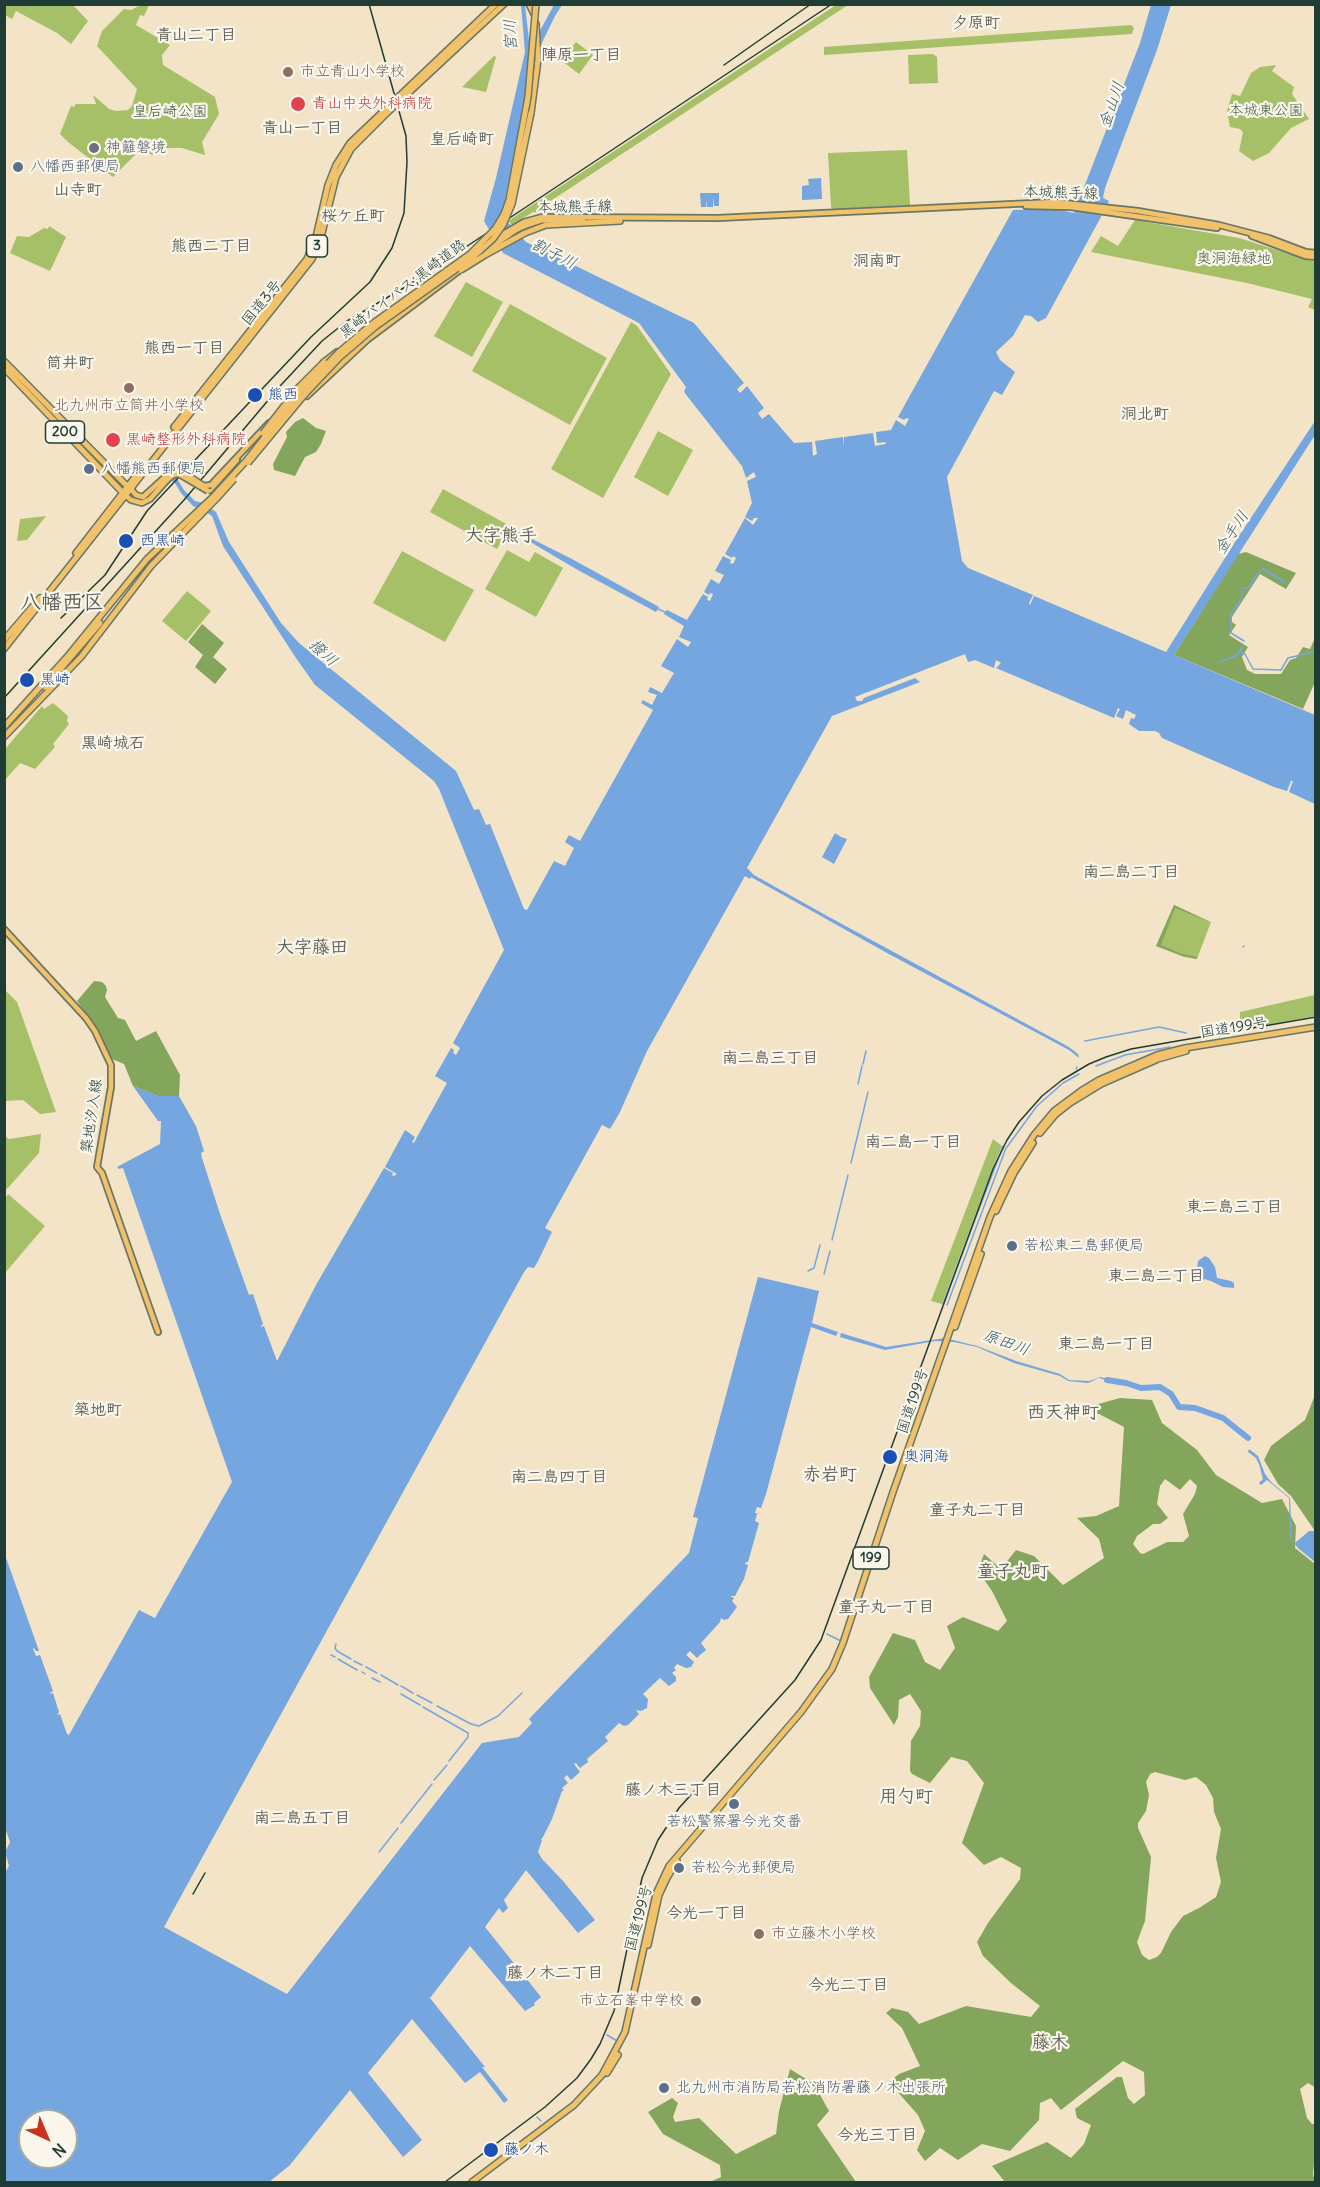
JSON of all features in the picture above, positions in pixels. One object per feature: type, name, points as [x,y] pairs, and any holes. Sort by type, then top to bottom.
[{"type":"highway","name":"国道3号","points":[[4,649],[307,259],[316,237],[328,185],[336,165],[350,143],[496,4]]},
{"type":"highway","name":"国道3号","points":[[128,487],[312,259],[322,233],[336,177],[351,149],[381,118],[504,4]]},
{"type":"highway","name":"黒崎バイパス;黒崎道路","points":[[5,732],[63,672],[172,542],[241,472],[321,375],[354,344],[480,252],[493,239],[507,218],[514,195],[535,89],[538,48],[532,4]]},
{"type":"highway","name":"黒崎バイパス;黒崎道路","points":[[5,732],[147,560],[229,479],[301,391],[338,353],[380,318],[470,254],[495,229],[509,200],[523,126],[530,80],[532,4]]},
{"type":"highway","points":[[401,308],[525,233],[546,225],[620,221]]},
{"type":"highway","points":[[229,479],[286,403],[324,362],[348,344],[356,341]]},
{"type":"highway","name":"200","points":[[4,361],[128,487]]},
{"type":"highway","name":"200","points":[[4,368],[123,494]]},
{"type":"highway","name":"国道3号","points":[[4,640],[123,494]]},
{"type":"highway","name":"国道199号","points":[[472,2182],[574,2105],[602,2075],[625,2032],[656,1894],[669,1866],[801,1712],[832,1669],[843,1643],[893,1492],[990,1217],[1011,1172],[1034,1135],[1054,1111],[1081,1091],[1115,1072],[1157,1055],[1185,1048],[1316,1029]]},
{"type":"highway","name":"国道199号","points":[[477,2182],[574,2109],[591,2093],[613,2065],[633,2018],[659,1895],[672,1868],[816,1700],[836,1667],[846,1644],[896,1493],[993,1218],[1014,1173],[1037,1136],[1056,1114],[1083,1094],[1125,1072],[1158,1059],[1186,1051],[1316,1029]]},
{"type":"main road","name":"本城熊手線","points":[[208,491],[240,454],[356,341],[405,303],[495,241],[532,219],[542,217],[718,218],[1030,203],[1106,209],[1219,225],[1255,234],[1316,255]]},
{"type":"main road","name":"本城熊手線","points":[[515,228],[542,220],[718,220],[1076,206]]},
{"type":"main road","name":"本城熊手線","points":[[208,491],[240,454],[367,340],[495,241]]},
{"type":"main road","points":[[123,494],[142,503],[150,498],[171,472],[179,471],[204,486],[208,491]]},
{"type":"main road","points":[[128,487],[136,495],[143,497],[165,479],[179,474],[208,491]]},
{"type":"main road","points":[[204,486],[211,485]]},
{"type":"main road","name":"築地汐入線","points":[[4,929],[86,1018],[95,1031],[111,1065],[111,1087],[97,1167],[102,1173],[158,1332]]},
{"type":"green space","points":[[4,5],[73,5],[88,21],[71,44],[57,33],[16,11],[12,19],[5,15]]},
{"type":"green space","name":"皇后崎公園","points":[[141,5],[149,5],[144,16],[140,15],[136,25],[170,45],[162,55],[163,65],[215,97],[219,114],[202,142],[205,155],[182,148],[169,148],[152,155],[141,149],[113,177],[60,134],[71,106],[96,104],[93,95],[109,109],[116,111],[128,110],[132,106],[137,89],[97,46],[102,31],[124,9],[131,10]]},
{"type":"green space","points":[[836,5],[848,5],[540,208],[540,213],[533,212],[512,225],[508,221]]},
{"type":"green space","points":[[1131,25],[1134,28],[1132,34],[824,55],[824,47]]},
{"type":"green space","points":[[576,42],[593,55],[579,74],[562,61]]},
{"type":"green space","points":[[933,54],[937,57],[938,83],[909,84],[908,55]]},
{"type":"green space","points":[[494,56],[496,57],[486,92],[462,87]]},
{"type":"green space","name":"本城東公園","points":[[1276,65],[1272,71],[1294,87],[1292,94],[1309,119],[1291,128],[1269,153],[1253,161],[1239,151],[1243,132],[1230,127],[1227,111],[1232,94],[1240,96],[1251,73],[1260,67]]},
{"type":"green space","points":[[907,150],[910,205],[833,209],[831,207],[828,153]]},
{"type":"green space","name":"奥洞海緑地","points":[[1135,220],[1239,238],[1315,262],[1315,310],[1308,307],[1312,299],[1247,283],[1091,252],[1101,236],[1118,246]]},
{"type":"green space","points":[[49,226],[66,237],[50,271],[10,253],[17,236],[29,237],[44,228],[48,229]]},
{"type":"green space","points":[[466,282],[503,302],[472,357],[434,336]]},
{"type":"green space","points":[[510,304],[607,358],[570,425],[472,371]]},
{"type":"green space","points":[[631,322],[637,326],[671,374],[603,498],[551,469]]},
{"type":"green space","points":[[303,418],[316,428],[326,431],[321,444],[316,452],[305,457],[295,476],[274,470],[273,464],[287,437],[286,432],[295,422]]},
{"type":"green space","points":[[658,431],[693,450],[668,496],[634,477]]},
{"type":"green space","points":[[443,489],[510,526],[497,549],[430,512]]},
{"type":"green space","points":[[46,516],[27,540],[17,541],[20,519]]},
{"type":"green space","points":[[507,550],[529,562],[535,552],[563,568],[536,617],[485,589]]},
{"type":"green space","points":[[402,551],[474,590],[445,642],[373,603]]},
{"type":"green space","points":[[1246,552],[1296,573],[1286,589],[1260,574],[1232,617],[1232,622],[1236,625],[1229,635],[1248,647],[1242,657],[1247,670],[1255,674],[1281,674],[1290,660],[1296,658],[1303,647],[1310,649],[1315,638],[1315,682],[1303,709],[1174,655],[1238,554]]},
{"type":"green space","points":[[187,591],[211,611],[186,641],[162,621]]},
{"type":"green space","points":[[202,624],[224,643],[213,657],[227,669],[215,684],[195,667],[203,655],[188,642]]},
{"type":"green space","points":[[53,703],[68,716],[69,724],[53,744],[55,747],[35,769],[20,763],[5,780],[5,749],[42,706],[44,709]]},
{"type":"green space","points":[[1174,905],[1211,922],[1197,959],[1184,957],[1156,946]]},
{"type":"green space","points":[[1174,905],[1210,922],[1175,908],[1161,945],[1182,954],[1197,957],[1196,959],[1156,946]]},
{"type":"green space","points":[[94,981],[102,982],[106,986],[105,997],[118,1018],[125,1020],[136,1041],[156,1031],[180,1075],[179,1096],[158,1096],[133,1086],[124,1064],[112,1059],[97,1028],[77,1001]]},
{"type":"green space","points":[[5,990],[17,1002],[56,1112],[40,1114],[23,1100],[5,1101]]},
{"type":"green space","points":[[1315,995],[1315,1016],[1240,1030],[1240,1012]]},
{"type":"green space","points":[[41,1134],[39,1153],[7,1189],[4,1187],[5,1136],[9,1139]]},
{"type":"green space","points":[[993,1139],[1002,1146],[942,1304],[931,1301]]},
{"type":"green space","points":[[8,1194],[45,1226],[5,1273],[5,1199]]},
{"type":"green space","points":[[1315,1395],[1315,1531],[1291,1496],[1278,1484],[1264,1460],[1271,1446],[1305,1420]]},
{"type":"green space","points":[[1120,1398],[1152,1400],[1162,1423],[1197,1450],[1216,1475],[1262,1503],[1282,1499],[1296,1526],[1295,1548],[1315,1564],[1316,2088],[1308,2083],[1300,2089],[1307,2118],[1315,2124],[1316,2161],[1313,2174],[1315,2182],[1005,2182],[992,2166],[1047,2142],[1071,2158],[1084,2144],[1091,2125],[1077,2118],[1075,2109],[1117,2077],[1122,2077],[1128,2098],[1134,2104],[1145,2095],[1144,2072],[1123,2061],[1061,2110],[1051,2098],[1040,2103],[1039,2120],[1010,2151],[982,2144],[958,2160],[940,2148],[925,2161],[917,2150],[925,2131],[918,2115],[889,2082],[899,2074],[920,2066],[902,2028],[886,2013],[892,2008],[908,2012],[919,2024],[966,2006],[1031,2017],[1040,2006],[1011,1983],[983,1956],[977,1942],[1020,1879],[1021,1868],[1001,1857],[984,1865],[962,1843],[984,1783],[967,1761],[951,1757],[930,1783],[912,1774],[910,1771],[911,1741],[920,1726],[921,1711],[910,1694],[899,1700],[898,1717],[894,1725],[870,1688],[869,1677],[893,1633],[915,1640],[925,1662],[940,1670],[955,1648],[947,1626],[963,1617],[998,1631],[1007,1621],[992,1591],[978,1571],[984,1554],[1001,1569],[1016,1550],[1034,1556],[1063,1585],[1104,1558],[1099,1539],[1077,1518],[1096,1516],[1119,1506],[1124,1427],[1099,1414],[1082,1413],[1084,1408]],"holes":[[[1165,1479],[1180,1490],[1190,1479],[1197,1486],[1183,1514],[1189,1536],[1183,1542],[1167,1542],[1143,1554],[1133,1544],[1137,1536],[1153,1524],[1160,1524],[1168,1518],[1157,1504],[1160,1486]],[[1155,1772],[1185,1780],[1196,1777],[1206,1785],[1213,1798],[1214,1812],[1221,1829],[1216,1858],[1221,1882],[1216,1897],[1183,1916],[1171,1932],[1161,1953],[1149,1960],[1142,1955],[1137,1942],[1145,1921],[1151,1857],[1138,1823],[1146,1811],[1149,1795],[1146,1782],[1150,1774]]]},
{"type":"green space","points":[[790,2069],[814,2084],[829,2111],[817,2125],[856,2182],[710,2182],[721,2177],[720,2165],[663,2134],[648,2112],[672,2098],[678,2103],[673,2117],[675,2122],[699,2118],[736,2154],[776,2134],[779,2111]]},
{"type":"water","points":[[521,5],[525,5],[530,49],[554,5],[562,5],[531,65],[502,216],[526,242],[694,323],[744,383],[737,389],[740,393],[747,386],[764,408],[758,413],[762,419],[769,414],[794,443],[812,442],[813,456],[817,454],[815,441],[843,437],[844,447],[844,437],[873,433],[875,446],[886,444],[885,442],[877,443],[876,432],[891,430],[896,420],[905,426],[909,419],[904,420],[898,417],[1013,210],[1055,209],[1074,213],[1140,43],[1151,5],[1171,5],[1157,50],[1105,188],[1103,198],[1109,201],[1046,318],[1038,322],[1031,316],[1025,315],[1013,336],[996,352],[1000,360],[1015,372],[1002,395],[994,391],[947,477],[962,561],[968,568],[1033,595],[1030,605],[1034,596],[1166,652],[1315,421],[1315,435],[1174,655],[1315,715],[1315,804],[1289,792],[1293,781],[1287,791],[1274,787],[1162,738],[1155,731],[1139,731],[1129,724],[1131,718],[1134,719],[1136,715],[1126,710],[1123,719],[1116,716],[1120,709],[1118,708],[1114,718],[996,668],[1001,663],[996,660],[994,668],[975,660],[968,662],[965,654],[855,697],[857,701],[862,701],[864,698],[915,678],[920,682],[832,716],[747,868],[754,875],[829,917],[1069,1047],[1078,1054],[1079,1058],[1069,1050],[751,877],[750,879],[745,876],[647,1051],[620,1112],[610,1129],[602,1125],[545,1228],[552,1232],[538,1261],[534,1268],[528,1267],[524,1272],[164,1927],[287,1994],[482,1743],[519,1737],[532,1723],[529,1719],[689,1553],[698,1518],[693,1517],[758,1277],[819,1291],[812,1323],[838,1332],[836,1336],[811,1327],[766,1494],[761,1508],[757,1507],[755,1513],[760,1514],[757,1514],[755,1521],[759,1523],[748,1562],[745,1564],[748,1565],[744,1579],[735,1596],[730,1596],[734,1598],[732,1601],[737,1607],[728,1619],[721,1618],[701,1643],[706,1650],[697,1658],[690,1651],[686,1655],[694,1662],[691,1667],[686,1668],[677,1664],[674,1668],[676,1670],[672,1673],[676,1681],[669,1686],[660,1678],[643,1694],[648,1699],[647,1708],[641,1711],[636,1710],[639,1714],[628,1725],[624,1726],[619,1723],[605,1737],[608,1741],[587,1759],[588,1762],[580,1768],[576,1763],[574,1764],[580,1772],[571,1780],[567,1775],[564,1778],[568,1783],[562,1788],[564,1791],[562,1791],[552,1819],[541,1839],[538,1852],[542,1859],[595,1920],[578,1933],[526,1870],[504,1900],[508,1908],[503,1913],[499,1908],[485,1927],[541,1997],[534,2003],[535,2005],[525,2011],[470,1946],[430,1998],[508,2100],[504,2103],[480,2072],[465,2083],[412,2019],[368,2073],[422,2140],[403,2157],[350,2090],[290,2165],[269,2182],[5,2182],[4,1874],[9,1866],[5,1852],[10,1842],[4,1825],[4,1552],[39,1651],[33,1649],[36,1656],[40,1655],[53,1691],[49,1694],[53,1693],[59,1712],[57,1715],[60,1714],[69,1735],[139,1610],[155,1618],[232,1482],[123,1168],[117,1167],[160,1144],[161,1121],[158,1121],[133,1086],[158,1096],[179,1096],[196,1126],[204,1151],[201,1153],[202,1158],[220,1214],[249,1295],[253,1294],[263,1324],[260,1327],[264,1326],[277,1361],[316,1285],[384,1168],[394,1176],[397,1174],[385,1167],[405,1130],[415,1137],[412,1142],[414,1143],[447,1083],[435,1076],[451,1048],[456,1055],[460,1048],[453,1043],[504,950],[434,781],[315,685],[223,546],[212,516],[193,506],[175,483],[158,470],[176,477],[195,501],[203,503],[216,512],[229,542],[281,623],[299,643],[456,771],[474,810],[479,809],[486,825],[490,824],[524,909],[527,910],[554,861],[565,866],[574,848],[565,842],[569,835],[580,841],[653,710],[641,703],[643,700],[652,705],[657,695],[648,692],[650,687],[662,693],[674,673],[661,666],[677,639],[688,647],[691,642],[679,637],[684,626],[664,614],[665,612],[667,610],[687,620],[703,594],[710,601],[713,594],[709,595],[704,592],[711,579],[719,584],[724,575],[715,571],[723,556],[731,560],[730,563],[733,564],[736,558],[725,554],[745,518],[753,525],[758,518],[752,521],[745,517],[752,503],[747,481],[756,477],[754,472],[746,478],[742,466],[684,392],[686,387],[639,323],[503,253],[484,221],[525,52]]},
{"type":"water","points":[[821,178],[822,199],[802,200],[802,186],[809,185],[808,179]]},
{"type":"water","points":[[700,193],[719,193],[719,206],[714,206],[713,196],[713,207],[707,207],[707,200],[706,207],[701,207]]},
{"type":"water","points":[[518,532],[659,607],[656,612],[576,569],[517,534]]},
{"type":"water","points":[[835,833],[847,839],[834,864],[822,857]]},
{"type":"water","points":[[1205,1256],[1215,1267],[1217,1278],[1231,1281],[1234,1283],[1234,1288],[1223,1287],[1204,1279],[1203,1281],[1194,1274],[1198,1261]]},
{"type":"water","points":[[841,1333],[886,1347],[945,1338],[977,1346],[1060,1374],[1069,1380],[1089,1381],[1101,1377],[1115,1383],[1099,1378],[1088,1383],[1068,1381],[1060,1376],[1014,1363],[977,1347],[954,1342],[935,1341],[885,1350],[840,1337]]},
{"type":"water","points":[[1249,1449],[1258,1456],[1271,1482],[1290,1498],[1292,1540],[1295,1543],[1309,1531],[1315,1531],[1315,1562],[1299,1549],[1290,1538],[1289,1498],[1267,1480],[1261,1485],[1259,1483],[1263,1479],[1259,1464],[1256,1458],[1248,1452]]},
{"type":"waterway","points":[[1243,589],[1249,587],[1263,569],[1286,583]]},
{"type":"waterway","points":[[1242,591],[1242,598],[1231,615],[1231,633],[1244,641]]},
{"type":"waterway","points":[[658,609],[665,612]]},
{"type":"waterway","points":[[1220,662],[1236,656],[1243,646]]},
{"type":"waterway","points":[[1239,651],[1245,654],[1253,669],[1281,670],[1288,658],[1313,652],[1316,648]]},
{"type":"waterway","points":[[1085,1041],[1159,1027],[1186,1033]]},
{"type":"waterway","points":[[1096,1066],[1125,1055],[1170,1047]]},
{"type":"waterway","points":[[863,1064],[866,1051]]},
{"type":"waterway","points":[[858,1084],[862,1066]]},
{"type":"waterway","points":[[1007,1147],[1037,1106],[1063,1083],[1079,1074]]},
{"type":"waterway","points":[[851,1163],[868,1092]]},
{"type":"waterway","points":[[943,1304],[1003,1146]]},
{"type":"waterway","points":[[947,1305],[1006,1148]]},
{"type":"waterway","points":[[832,1240],[848,1175]]},
{"type":"waterway","points":[[808,1271],[814,1268],[820,1245]]},
{"type":"waterway","points":[[824,1274],[830,1251]]},
{"type":"waterway","name":"原田川","points":[[1107,1380],[1141,1388],[1160,1387],[1171,1394],[1179,1407],[1195,1408],[1223,1418],[1248,1438]]},
{"type":"waterway","points":[[827,1634],[841,1641]]},
{"type":"waterway","points":[[336,1644],[337,1651],[351,1659]]},
{"type":"waterway","points":[[331,1655],[335,1657]]},
{"type":"waterway","points":[[338,1659],[357,1670]]},
{"type":"waterway","points":[[354,1661],[362,1665]]},
{"type":"waterway","points":[[366,1667],[377,1673]]},
{"type":"waterway","points":[[381,1675],[398,1685]]},
{"type":"waterway","points":[[372,1678],[380,1682]]},
{"type":"waterway","points":[[401,1686],[413,1693]]},
{"type":"waterway","points":[[437,1706],[479,1726],[498,1716],[522,1693]]},
{"type":"waterway","points":[[401,1694],[420,1705]]},
{"type":"waterway","points":[[417,1695],[432,1703]]},
{"type":"waterway","points":[[423,1707],[468,1733],[468,1737],[449,1761]]},
{"type":"waterway","points":[[434,1780],[447,1765]]},
{"type":"waterway","points":[[401,1823],[432,1784]]},
{"type":"waterway","points":[[379,1852],[398,1828]]},
{"type":"waterway","points":[[607,2035],[617,2041]]},
{"type":"waterway","points":[[537,2117],[541,2121]]},
{"type":"tram line","points":[[61,618],[105,575],[147,511],[311,337],[370,282],[392,248],[404,213],[406,136],[369,4]]},
{"type":"railway","points":[[724,65],[811,4]]},
{"type":"railway","points":[[4,698],[184,500],[281,385],[322,341],[347,321],[407,286],[832,4]]},
{"type":"railway","points":[[445,2182],[545,2107],[577,2078],[591,2059],[614,2011],[642,1878],[658,1840],[679,1808],[795,1680],[821,1640],[993,1169],[1019,1122],[1042,1096],[1062,1080],[1106,1057],[1131,1049],[1316,1017]]},
{"type":"railway","points":[[193,1894],[205,1873]]},
{"type":"place","name":"市立青山小学校","points":[[288,72]]},
{"type":"place","name":"青山中央外科病院","points":[[298,104]]},
{"type":"place","name":"神籬磐境","points":[[94,148]]},
{"type":"place","name":"八幡西郵便局","points":[[18,167]]},
{"type":"place","name":"北九州市立筒井小学校","points":[[129,388]]},
{"type":"place","name":"熊西","points":[[255,395]]},
{"type":"place","name":"黒崎整形外科病院","points":[[113,440]]},
{"type":"place","name":"八幡熊西郵便局","points":[[89,469]]},
{"type":"place","name":"西黒崎","points":[[126,541]]},
{"type":"place","name":"黒崎","points":[[27,680]]},
{"type":"place","name":"若松東二島郵便局","points":[[1012,1246]]},
{"type":"place","name":"奥洞海","points":[[890,1457]]},
{"type":"place","name":"若松警察署今光交番","points":[[734,1804]]},
{"type":"place","name":"若松今光郵便局","points":[[679,1868]]},
{"type":"place","name":"市立藤木小学校","points":[[759,1934]]},
{"type":"place","name":"市立石峯中学校","points":[[696,2001]]},
{"type":"place","name":"北九州市消防局若松消防署藤ノ木出張所","points":[[664,2088]]},
{"type":"place","name":"藤ノ木","points":[[491,2150]]},
{"type":"district","name":"夕原町","points":[[976,23]]},
{"type":"district","name":"青山二丁目","points":[[196,35]]},
{"type":"district","name":"陣原一丁目","points":[[581,55]]},
{"type":"district","name":"青山一丁目","points":[[302,128]]},
{"type":"district","name":"皇后崎町","points":[[462,139]]},
{"type":"district","name":"山寺町","points":[[78,190]]},
{"type":"district","name":"桜ケ丘町","points":[[353,216]]},
{"type":"district","name":"熊西二丁目","points":[[211,246]]},
{"type":"district","name":"洞南町","points":[[877,261]]},
{"type":"district","name":"熊西一丁目","points":[[184,348]]},
{"type":"district","name":"筒井町","points":[[70,363]]},
{"type":"district","name":"洞北町","points":[[1145,414]]},
{"type":"district","name":"大字熊手","points":[[501,536]]},
{"type":"district","name":"八幡西区","points":[[62,603]]},
{"type":"district","name":"黒崎城石","points":[[113,743]]},
{"type":"district","name":"南二島二丁目","points":[[1131,872]]},
{"type":"district","name":"大字藤田","points":[[312,948]]},
{"type":"district","name":"南二島三丁目","points":[[770,1058]]},
{"type":"district","name":"南二島一丁目","points":[[913,1142]]},
{"type":"district","name":"東二島三丁目","points":[[1234,1207]]},
{"type":"district","name":"東二島二丁目","points":[[1156,1276]]},
{"type":"district","name":"東二島一丁目","points":[[1106,1344]]},
{"type":"district","name":"築地町","points":[[98,1410]]},
{"type":"district","name":"西天神町","points":[[1063,1413]]},
{"type":"district","name":"赤岩町","points":[[830,1475]]},
{"type":"district","name":"南二島四丁目","points":[[559,1477]]},
{"type":"district","name":"童子丸二丁目","points":[[977,1510]]},
{"type":"district","name":"童子丸町","points":[[1013,1572]]},
{"type":"district","name":"童子丸一丁目","points":[[886,1607]]},
{"type":"district","name":"藤ノ木三丁目","points":[[673,1790]]},
{"type":"district","name":"用勺町","points":[[906,1797]]},
{"type":"district","name":"南二島五丁目","points":[[302,1818]]},
{"type":"district","name":"今光一丁目","points":[[706,1913]]},
{"type":"district","name":"藤ノ木二丁目","points":[[555,1973]]},
{"type":"district","name":"今光二丁目","points":[[848,1985]]},
{"type":"district","name":"藤木","points":[[1050,2043]]},
{"type":"district","name":"今光三丁目","points":[[877,2135]]},
{"type":"water label","name":"宮川","points":[[511,35]]},
{"type":"water label","name":"金山川","points":[[1112,105]]},
{"type":"water label","name":"割子川","points":[[554,254]]},
{"type":"water label","name":"金手川","points":[[1232,533]]},
{"type":"water label","name":"撥川","points":[[323,653]]}]
